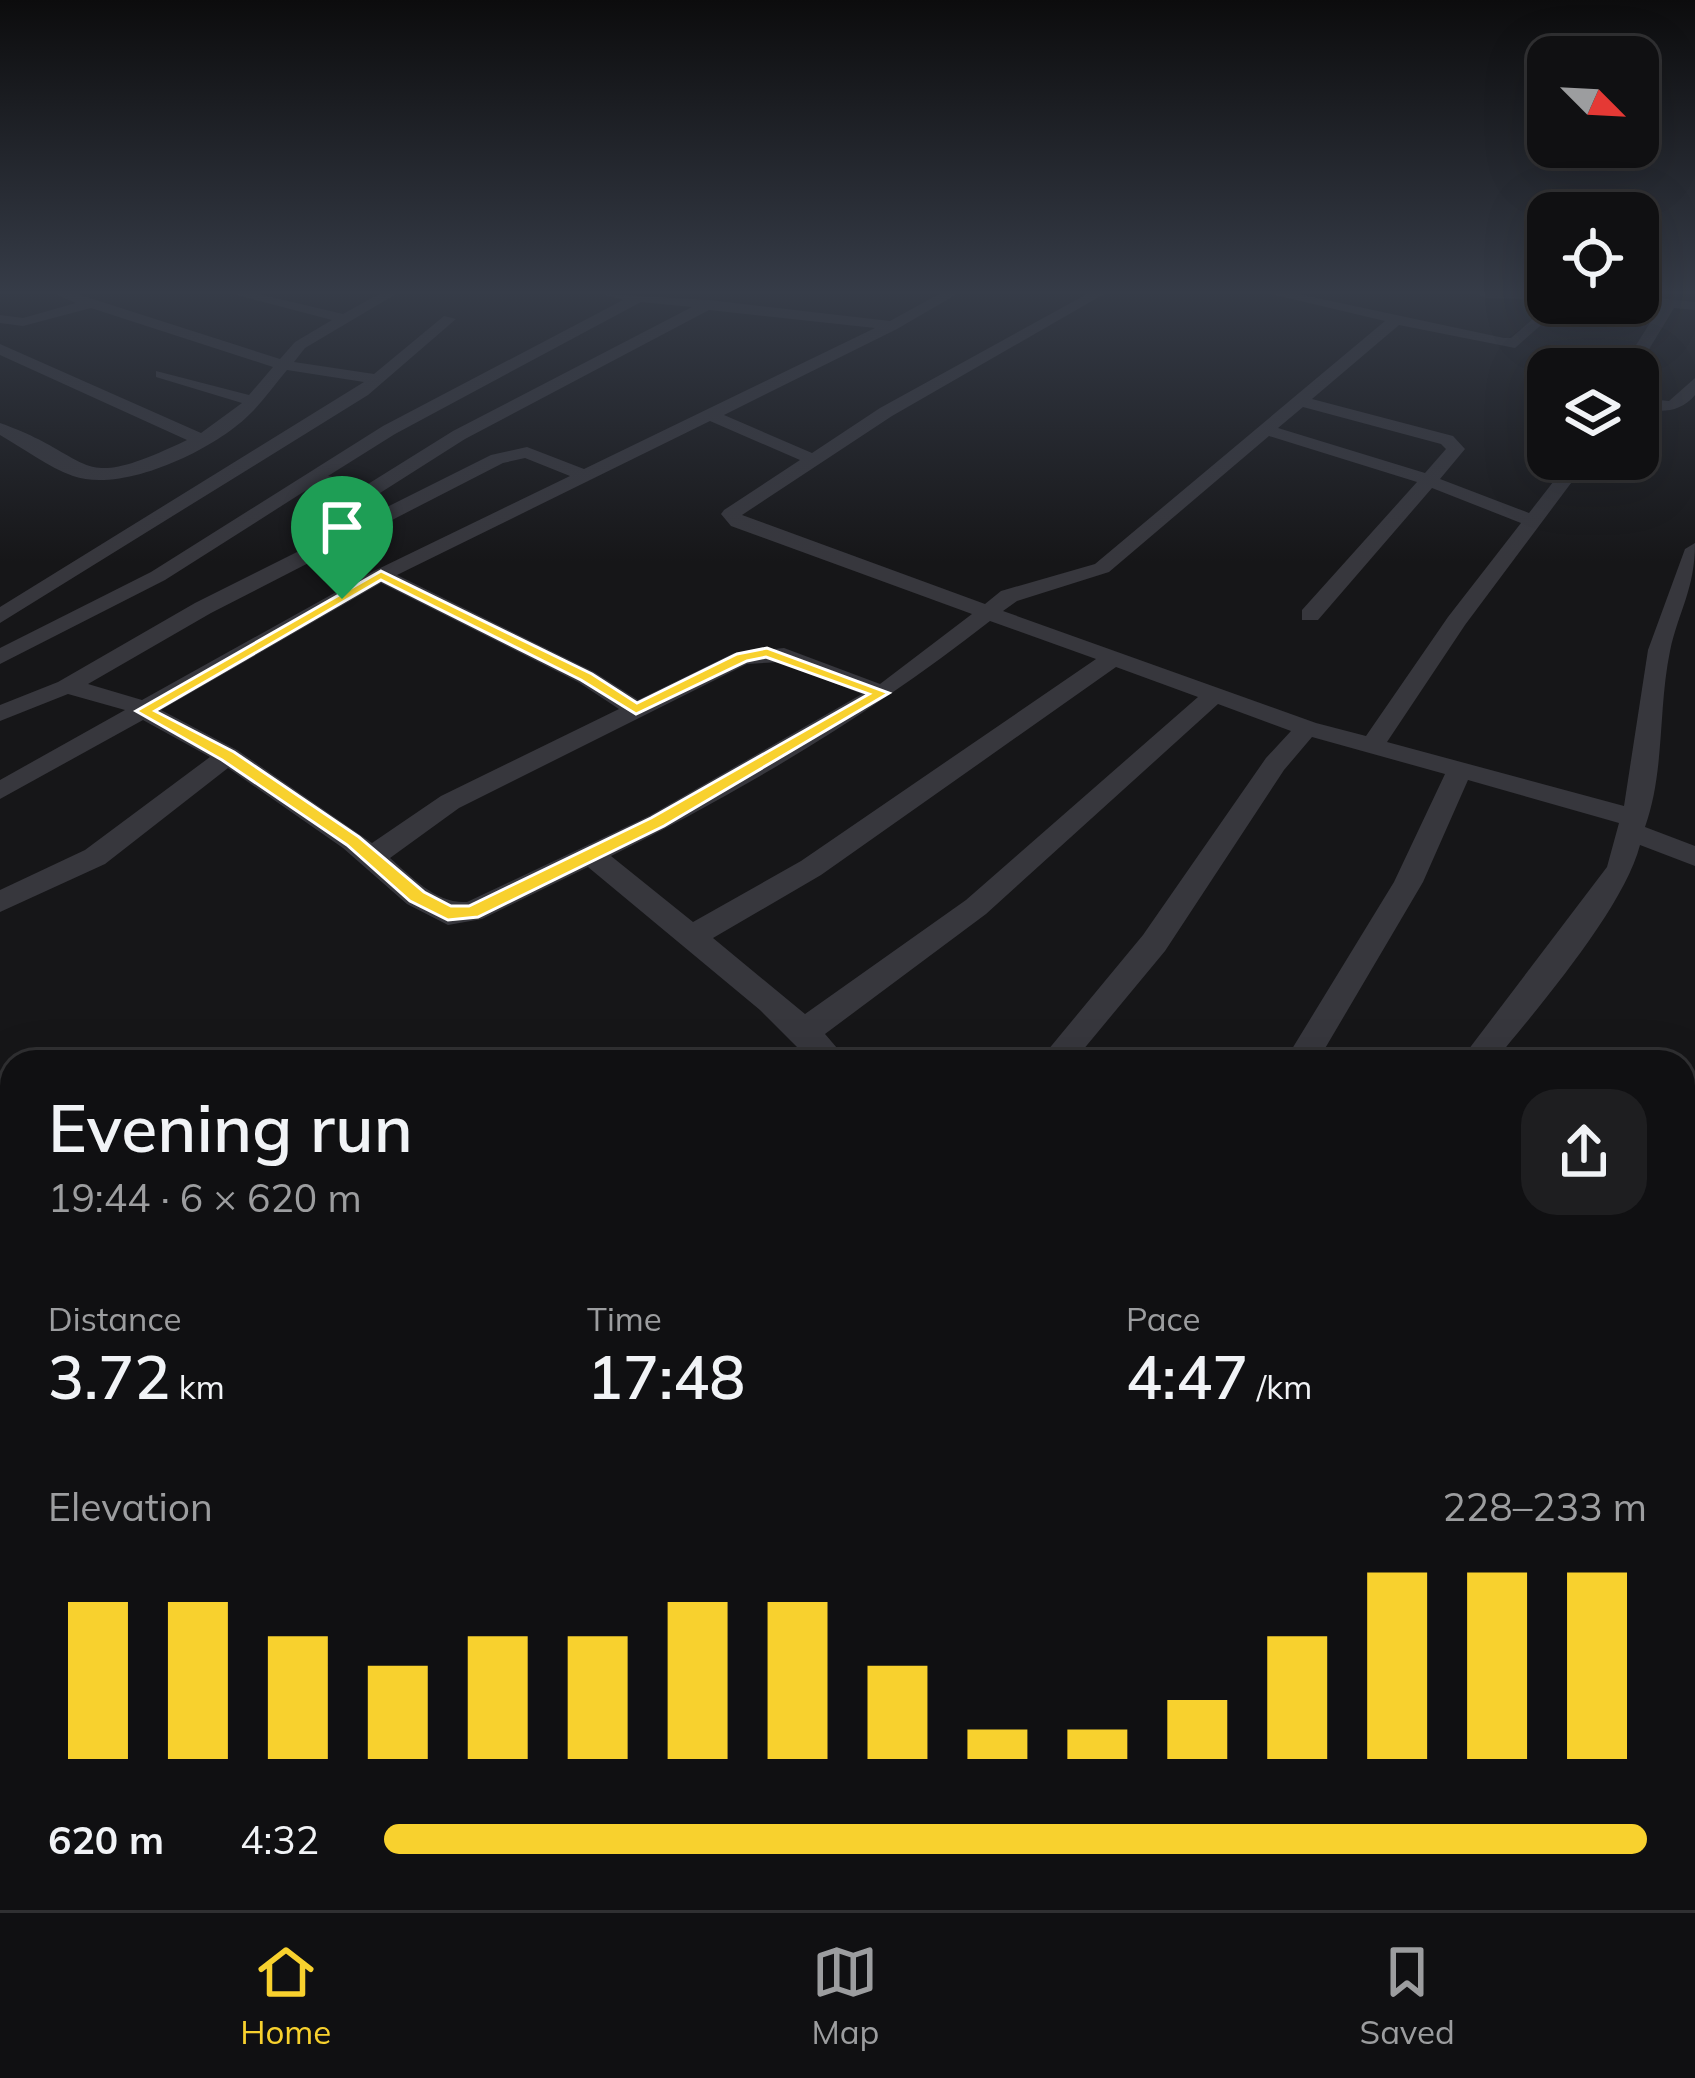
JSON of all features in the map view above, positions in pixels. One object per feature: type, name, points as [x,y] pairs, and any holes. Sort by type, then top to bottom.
[{"type":"street","points":[[76,383],[202,440]]},
{"type":"street","points":[[193,383],[253,401]]},
{"type":"street","points":[[0,428],[79,472],[101,476],[139,470],[202,440],[253,401],[268,383]]},
{"type":"street","points":[[0,616],[301,433],[373,383]]},
{"type":"street","points":[[0,657],[158,576],[389,430],[477,383]]},
{"type":"street","points":[[314,478],[369,491],[459,435],[558,383]]},
{"type":"street","points":[[0,791],[381,575],[773,383]]},
{"type":"street","points":[[941,383],[810,458],[731,514],[738,522],[1213,696],[1307,728],[1460,767],[1634,825],[1695,856]]},
{"type":"street","points":[[66,687],[118,698],[228,756],[371,857],[417,897],[448,914],[472,912],[592,855],[881,693],[1009,596],[1112,562],[1321,383]]},
{"type":"street","points":[[1659,406],[1675,408],[1684,403],[1695,383]]},
{"type":"street","points":[[1301,400],[1454,443],[1456,449],[1310,615]]},
{"type":"street","points":[[709,414],[810,458]]},
{"type":"street","points":[[1265,429],[1428,479],[1532,520]]},
{"type":"street","points":[[0,714],[66,687],[203,608],[497,459],[527,452],[588,477]]},
{"type":"street","points":[[1373,746],[1563,480]]},
{"type":"street","points":[[1485,500],[1547,500]]},
{"type":"street","points":[[1484,1050],[1620,869],[1634,825],[1659,650],[1692,563]]},
{"type":"street","points":[[381,575],[586,677],[636,709]]},
{"type":"street","points":[[371,857],[450,802],[742,658],[767,652],[881,693]]},
{"type":"street","points":[[691,937],[812,868],[1112,659]]},
{"type":"street","points":[[803,1033],[976,907],[1213,696]]},
{"type":"street","points":[[1064,1050],[1154,943],[1275,764],[1307,728]]},
{"type":"street","points":[[0,902],[95,857],[228,756]]},
{"type":"street","points":[[1307,1050],[1413,872],[1443,816],[1460,767]]},
{"type":"street","points":[[592,855],[820,1050]]},
{"type":"route","points":[[381,575],[586,677],[636,709],[742,658],[767,652],[881,693],[658,822],[472,912],[448,914],[417,897],[353,841],[228,756],[143,711],[342,599],[381,575]]}]
